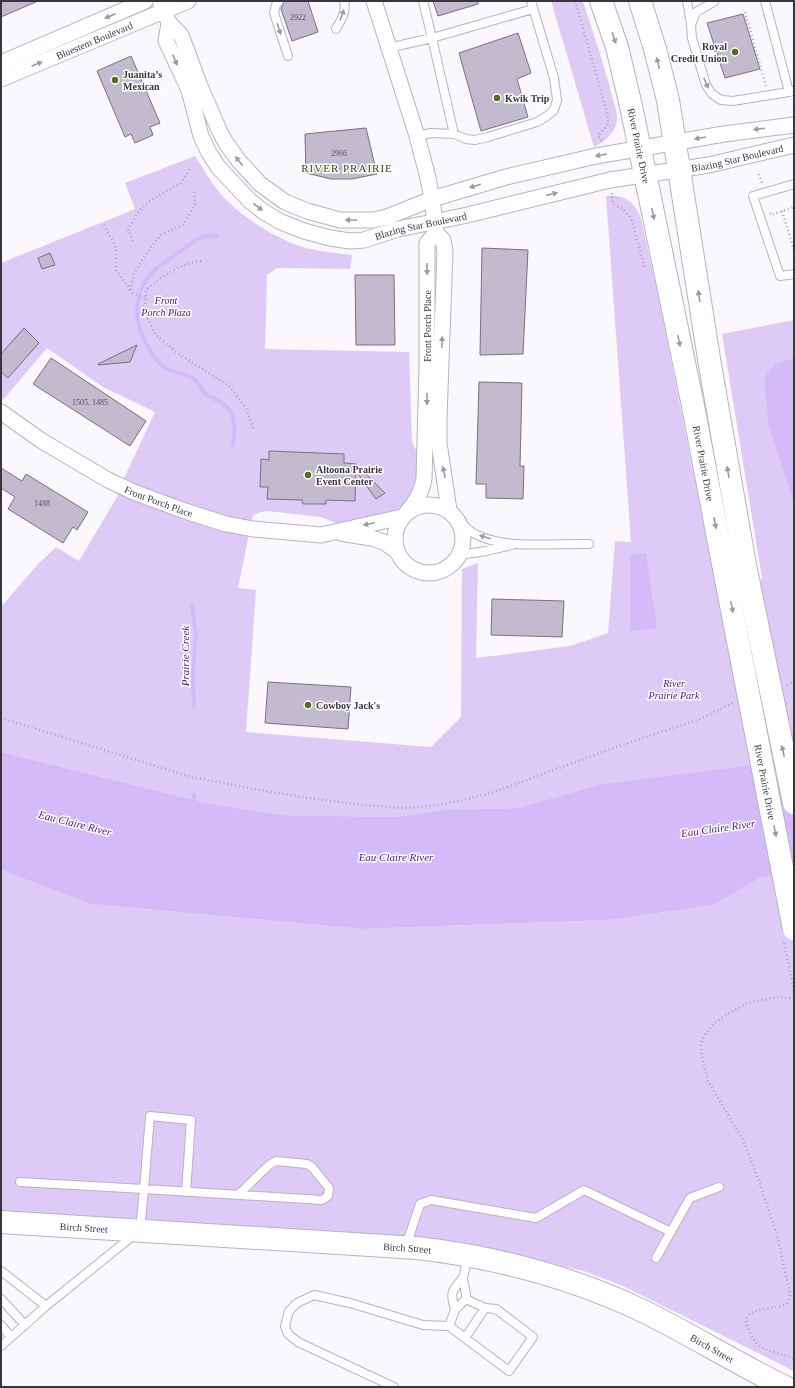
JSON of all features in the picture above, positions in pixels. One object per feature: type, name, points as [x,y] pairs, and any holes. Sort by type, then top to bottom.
[{"type":"main road","name":"River Prairie Drive","points":[[601,1],[617,47],[693,406],[794,803]]},
{"type":"main road","name":"River Prairie Drive","points":[[640,1],[668,100],[675,142],[712,380],[734,567],[794,929]]},
{"type":"main road","name":"Birch Street","points":[[1,1222],[406,1247],[468,1255],[527,1268],[565,1279],[602,1293],[641,1310],[785,1387]]},
{"type":"street","name":"Bluestem Boulevard","points":[[1,63],[145,1]]},
{"type":"street","name":"Bluestem Boulevard","points":[[1,79],[188,1]]},
{"type":"street","name":"Front Porch Place","points":[[374,1],[417,136],[428,178],[435,227],[443,240],[445,252],[439,443],[454,515],[462,529],[464,538],[463,547],[459,555]]},
{"type":"street","name":"Blazing Star Boulevard","points":[[164,12],[181,36],[212,115],[226,143],[248,172],[260,184],[286,202],[324,216],[340,220],[374,220],[387,217],[432,199],[506,177],[596,156],[724,134],[794,124]]},
{"type":"street","name":"Blazing Star Boulevard","points":[[164,12],[166,41],[189,90],[201,136],[218,167],[250,201],[264,212],[281,222],[304,231],[330,238],[350,241],[364,240],[398,229],[435,227],[610,180],[679,171],[794,145]]},
{"type":"street","name":"Front Porch Place","points":[[397,551],[395,533],[398,525],[419,496],[423,487],[424,479],[427,368],[427,243],[435,227]]},
{"type":"street","name":"Front Porch Place","points":[[1,412],[42,441],[108,480],[136,493],[185,511],[244,528],[321,535],[336,532]]},
{"type":"street","points":[[336,532],[405,515],[417,506],[428,504],[439,506],[454,515]]},
{"type":"street","points":[[336,532],[371,538],[384,542],[397,551],[408,565],[416,570],[426,573],[445,569],[453,563],[459,555]]},
{"type":"lane","points":[[278,1],[274,13],[288,56]]},
{"type":"lane","points":[[336,29],[343,14],[345,5],[344,1]]},
{"type":"lane","points":[[423,1],[454,134]]},
{"type":"lane","points":[[417,136],[431,133],[454,134],[466,139],[475,140],[537,122],[554,110],[557,100],[554,78],[531,1]]},
{"type":"lane","points":[[687,1],[692,38],[706,84],[712,94],[721,100],[734,101],[792,91],[765,1]]},
{"type":"lane","points":[[691,25],[696,12],[714,2]]},
{"type":"lane","points":[[388,48],[432,38],[533,10]]},
{"type":"lane","points":[[794,184],[753,196],[780,276],[794,274]]},
{"type":"lane","points":[[454,515],[474,534],[497,541],[516,544],[589,544]]},
{"type":"lane","points":[[459,555],[516,544]]},
{"type":"lane","points":[[1,1346],[46,1306],[140,1230],[150,1116],[191,1120],[186,1192]]},
{"type":"lane","points":[[20,1182],[144,1189],[186,1192],[322,1200],[328,1196],[329,1188],[312,1167],[307,1164],[276,1161],[269,1165],[238,1195]]},
{"type":"lane","points":[[656,1258],[690,1198],[719,1187]]},
{"type":"lane","points":[[406,1247],[420,1204],[431,1200],[536,1218],[584,1190],[671,1232]]},
{"type":"lane","points":[[449,1326],[455,1310],[466,1299],[463,1278],[468,1255]]},
{"type":"lane","points":[[1,1271],[46,1306]]},
{"type":"lane","points":[[455,1310],[452,1299],[452,1290],[463,1278]]},
{"type":"lane","points":[[394,1387],[298,1342],[288,1334],[284,1326],[289,1311],[297,1303],[314,1295],[350,1303],[423,1325],[449,1326],[509,1371],[533,1337],[496,1309],[485,1308],[466,1299]]},
{"type":"lane","points":[[1,1299],[25,1325]]},
{"type":"lane","points":[[465,1338],[485,1308]]},
{"type":"lane","points":[[1,1325],[11,1337]]},
{"type":"path","points":[[575,1],[607,112],[608,124],[598,136],[602,142]]},
{"type":"path","points":[[745,12],[767,88]]},
{"type":"path","points":[[133,241],[128,229],[139,211],[148,202],[181,184],[191,167]]},
{"type":"path","points":[[759,174],[762,184]]},
{"type":"path","points":[[130,290],[134,273],[151,247],[162,234],[183,226],[195,205],[194,189]]},
{"type":"path","points":[[612,196],[613,204],[624,210]]},
{"type":"path","points":[[770,210],[771,215],[794,207]]},
{"type":"path","points":[[782,211],[794,250]]},
{"type":"path","points":[[104,225],[116,247],[116,270],[133,293],[145,298]]},
{"type":"path","points":[[201,261],[189,263],[166,274],[146,290],[145,312],[156,334],[176,352],[229,386],[246,408],[254,431]]},
{"type":"path","points":[[784,687],[794,682]]},
{"type":"path","points":[[1,718],[199,778],[309,798],[363,805],[403,808],[459,802],[491,793],[616,747],[700,719],[724,706],[739,702]]},
{"type":"path","points":[[794,999],[777,997],[748,1003],[715,1023],[706,1033],[701,1043],[702,1057],[708,1081],[743,1140],[758,1178],[777,1235],[790,1294],[790,1298],[784,1304],[749,1314],[746,1318],[746,1322],[752,1338],[759,1346],[794,1359]]},
{"type":"green space","points":[[551,1],[583,1],[606,72],[617,120],[612,133],[594,147]]},
{"type":"green space","points":[[195,156],[219,192],[227,201],[259,226],[283,239],[306,248],[352,255],[350,269],[277,268],[267,275],[265,349],[409,352],[412,442],[419,456],[415,490],[405,504],[395,511],[338,524],[321,517],[267,511],[253,515],[238,588],[256,590],[246,732],[431,747],[461,717],[462,569],[478,563],[476,658],[570,646],[608,633],[615,541],[631,542],[606,196],[612,195],[628,200],[636,208],[641,219],[657,290],[722,616],[762,578],[722,334],[794,320],[794,762],[761,764],[519,808],[442,810],[397,817],[282,815],[207,803],[1,752],[1,607],[38,564],[56,547],[79,561],[117,497],[125,476],[155,412],[103,387],[47,348],[3,400],[1,398],[1,263],[135,209],[125,183]]},
{"type":"green space","points":[[1,870],[90,904],[362,929],[609,920],[714,905],[762,877],[781,875],[794,939],[794,1371],[623,1286],[584,1271],[486,1251],[1,1215]]},
{"type":"water","points":[[794,358],[794,504],[769,426],[764,379],[776,364]]},
{"type":"water","points":[[646,553],[657,628],[630,631],[630,555]]},
{"type":"water","name":"Eau Claire River","points":[[1,752],[207,803],[282,815],[397,817],[442,810],[519,808],[599,785],[761,764],[794,762],[794,875],[762,877],[714,905],[609,920],[362,929],[90,904],[1,870]]},
{"type":"building","points":[[1,1],[38,1],[1,17]]},
{"type":"building","points":[[284,1],[308,1],[318,32],[292,41],[281,9]]},
{"type":"building","points":[[433,1],[478,1],[478,4],[438,16]]},
{"type":"building","points":[[743,14],[760,69],[725,78],[707,23]]},
{"type":"building","name":"Kwik Trip","points":[[518,33],[531,73],[517,79],[528,117],[481,131],[459,53]]},
{"type":"building","points":[[131,56],[160,123],[150,127],[153,135],[135,143],[131,134],[125,137],[97,71]]},
{"type":"building","points":[[366,128],[377,174],[352,179],[331,179],[306,173],[305,134]]},
{"type":"building","points":[[482,248],[528,250],[523,354],[480,355]]},
{"type":"building","points":[[50,253],[55,265],[42,269],[38,258]]},
{"type":"building","points":[[355,275],[394,275],[395,345],[356,345]]},
{"type":"building","points":[[24,328],[39,343],[8,378],[1,372],[1,354]]},
{"type":"building","points":[[137,345],[130,362],[98,365],[98,364]]},
{"type":"building","points":[[51,358],[146,421],[130,446],[33,384]]},
{"type":"building","points":[[479,382],[522,383],[520,466],[524,466],[523,499],[486,498],[486,484],[476,484]]},
{"type":"building","name":"Altoona Prairie Event Center","points":[[269,451],[344,454],[344,463],[356,464],[355,501],[326,500],[326,504],[303,504],[302,500],[267,499],[268,487],[260,487],[261,459],[269,460]]},
{"type":"building","points":[[1,468],[22,481],[26,474],[88,512],[77,530],[73,527],[63,543],[8,509],[15,497],[1,488]]},
{"type":"building","points":[[362,470],[385,493],[376,499],[358,474]]},
{"type":"building","points":[[492,599],[564,601],[562,637],[491,635]]},
{"type":"building","name":"Cowboy Jack's","points":[[268,682],[351,687],[348,729],[265,723]]},
{"type":"waterway","name":"Prairie Creek","points":[[217,236],[205,236],[198,239],[152,272],[145,281],[140,292],[137,314],[143,336],[154,358],[170,370],[194,379],[205,394],[221,402],[230,411],[234,421],[233,445]]},
{"type":"waterway","name":"Prairie Creek","points":[[192,605],[196,634],[193,672],[194,707]]},
{"type":"waterway","name":"Prairie Creek","points":[[194,795],[195,805]]},
{"type":"place","name":"Royal Credit Union","points":[[735,52]]},
{"type":"place","name":"Juanita’s Mexican","points":[[115,80]]},
{"type":"place","name":"Kwik Trip","points":[[497,98]]},
{"type":"place","name":"Altoona Prairie Event Center","points":[[308,475]]},
{"type":"place","name":"Cowboy Jack's","points":[[308,705]]},
{"type":"district","name":"RIVER PRAIRIE","points":[[347,168]]},
{"type":"park label","name":"Front Porch Plaza","points":[[166,306]]},
{"type":"park label","name":"River Prairie Park","points":[[674,688]]}]
